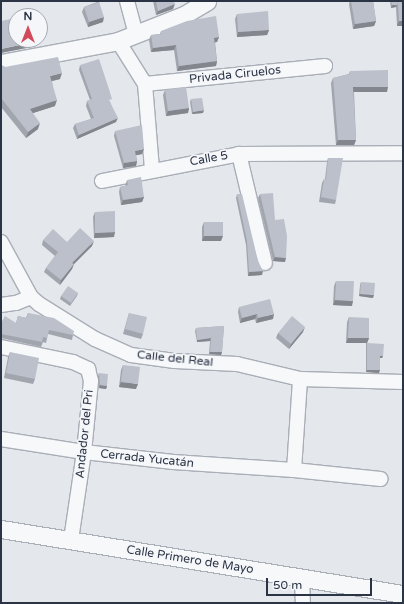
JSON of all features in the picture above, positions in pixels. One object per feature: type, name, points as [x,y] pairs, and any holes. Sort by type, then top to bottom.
[{"type":"street","points":[[126,1],[136,35]]},
{"type":"street","points":[[1,63],[118,41],[184,15],[208,1]]},
{"type":"street","points":[[118,41],[145,84],[152,169]]},
{"type":"street","name":"Privada Ciruelos","points":[[145,84],[325,66]]},
{"type":"street","name":"Calle 5","points":[[102,181],[152,169],[239,154],[403,153]]},
{"type":"street","points":[[239,154],[265,263]]},
{"type":"street","name":"Calle del Real","points":[[1,242],[31,297],[39,304],[95,339],[131,355],[175,362],[237,364],[300,379],[403,382]]},
{"type":"street","points":[[1,305],[16,303],[31,297]]},
{"type":"street","name":"Andador del Pri","points":[[1,347],[73,362],[88,370],[91,381],[84,452],[71,540]]},
{"type":"street","points":[[294,470],[300,379]]},
{"type":"street","name":"Cerrada Yucatán","points":[[1,439],[84,452],[173,462],[294,470],[381,479]]},
{"type":"street","name":"Calle Primero de Mayo","points":[[1,529],[403,594]]},
{"type":"street","points":[[302,578],[302,603]]},
{"type":"building","points":[[156,1],[174,1],[175,4],[158,11]]},
{"type":"building","points":[[351,1],[373,1],[376,21],[355,24]]},
{"type":"building","points":[[391,1],[403,1],[403,3],[392,5]]},
{"type":"building","points":[[99,2],[104,17],[89,22],[84,7]]},
{"type":"building","points":[[398,3],[403,3],[403,21],[399,21]]},
{"type":"building","points":[[268,11],[269,30],[238,32],[237,14]]},
{"type":"building","points":[[216,16],[219,37],[214,38],[217,61],[179,66],[176,45],[153,48],[151,35],[161,34],[161,31],[187,21]]},
{"type":"building","points":[[8,20],[8,48],[1,49],[1,21]]},
{"type":"building","points":[[58,57],[62,73],[50,76],[57,100],[30,109],[40,123],[28,132],[1,98],[1,65],[5,67]]},
{"type":"building","points":[[99,59],[112,99],[109,100],[118,118],[79,135],[75,124],[94,118],[87,101],[92,99],[80,65]]},
{"type":"building","points":[[388,70],[388,87],[353,87],[356,140],[338,140],[333,78],[350,74],[350,71]]},
{"type":"building","points":[[186,87],[189,108],[168,111],[165,90]]},
{"type":"building","points":[[202,98],[204,110],[193,112],[191,99]]},
{"type":"building","points":[[142,125],[144,149],[135,151],[137,161],[124,163],[115,131]]},
{"type":"building","points":[[328,158],[343,158],[336,200],[321,197],[324,179],[326,179]]},
{"type":"building","points":[[141,177],[144,197],[123,200],[120,187],[128,185],[127,180]]},
{"type":"building","points":[[273,193],[275,220],[284,219],[287,236],[286,258],[275,257],[260,194]]},
{"type":"building","points":[[237,194],[242,194],[258,261],[263,271],[249,272],[247,241]]},
{"type":"building","points":[[115,211],[115,232],[95,233],[95,212]]},
{"type":"building","points":[[204,222],[223,222],[223,236],[204,236]]},
{"type":"building","points":[[80,228],[94,241],[72,263],[74,264],[61,280],[46,268],[58,252],[43,240],[53,229],[67,242]]},
{"type":"building","points":[[336,281],[354,281],[353,301],[335,300]]},
{"type":"building","points":[[361,282],[375,283],[374,295],[360,294]]},
{"type":"building","points":[[68,286],[78,293],[71,303],[61,296]]},
{"type":"building","points":[[270,299],[274,314],[258,318],[257,314],[242,318],[239,307]]},
{"type":"building","points":[[28,313],[54,318],[74,331],[73,335],[49,330],[47,338],[43,337],[42,342],[1,334],[1,323],[5,316],[16,323],[18,316],[27,318]]},
{"type":"building","points":[[129,313],[147,317],[143,334],[125,329]]},
{"type":"building","points":[[292,316],[305,327],[291,344],[278,333]]},
{"type":"building","points":[[349,317],[369,318],[369,338],[348,338]]},
{"type":"building","points":[[224,326],[222,352],[210,352],[211,338],[197,340],[196,328]]},
{"type":"building","points":[[367,343],[384,344],[383,356],[380,356],[380,370],[367,370]]},
{"type":"building","points":[[10,352],[39,358],[35,379],[6,373]]},
{"type":"building","points":[[123,365],[140,367],[138,384],[121,382]]},
{"type":"building","points":[[99,373],[108,374],[107,386],[100,385]]}]
